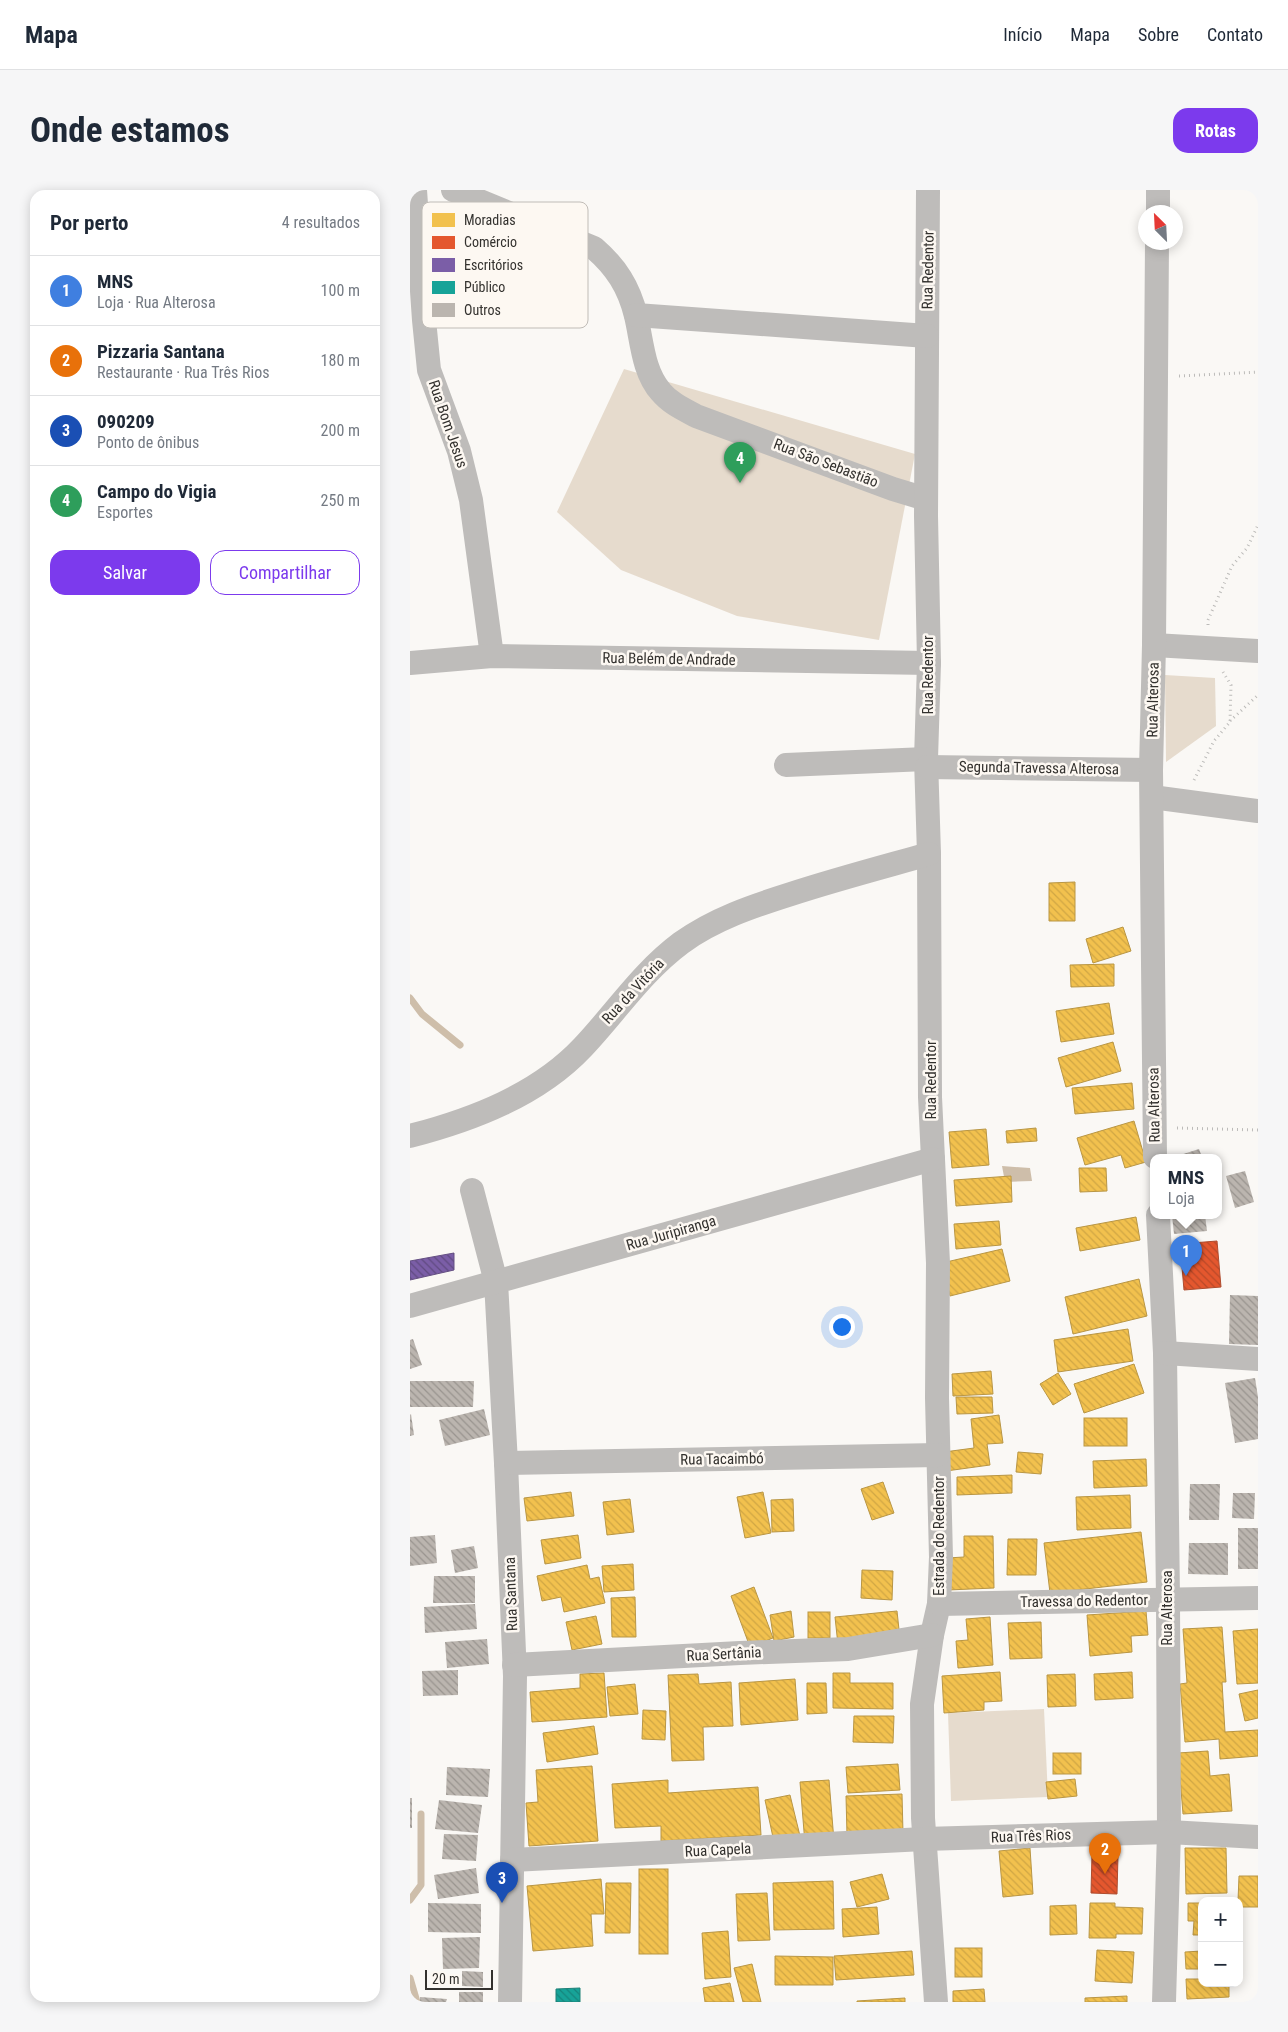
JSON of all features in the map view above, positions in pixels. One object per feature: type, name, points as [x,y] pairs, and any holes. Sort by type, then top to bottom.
[{"type":"street","name":"Rua Bom Jesus","points":[[415,190],[422,291]]},
{"type":"street","name":"Rua São Sebastião","points":[[453,190],[482,202]]},
{"type":"street","name":"Rua Redentor","points":[[928,190],[926,499],[929,663],[927,763],[930,854],[930,1097],[932,1159]]},
{"type":"street","points":[[1158,190],[1158,205]]},
{"type":"street","name":"Rua São Sebastião","points":[[588,246],[594,248],[610,262],[621,278],[636,315],[649,374],[660,391],[672,403],[696,416],[926,499]]},
{"type":"street","name":"Rua Alterosa","points":[[1155,1154],[1151,770],[1158,250]]},
{"type":"street","points":[[636,315],[927,336]]},
{"type":"street","name":"Rua Bom Jesus","points":[[423,328],[420,372],[459,451],[471,500],[492,656]]},
{"type":"street","points":[[1154,645],[1258,650]]},
{"type":"street","name":"Rua Belém de Andrade","points":[[410,663],[492,656],[929,663]]},
{"type":"street","name":"Segunda Travessa Alterosa","points":[[786,766],[927,763],[1151,770]]},
{"type":"street","points":[[1152,797],[1258,811]]},
{"type":"street","name":"Rua da Vitória","points":[[410,1136],[446,1127],[476,1116],[544,1080],[562,1067],[582,1047],[654,966],[682,943],[703,930],[728,917],[770,901],[828,882],[930,854]]},
{"type":"street","name":"Rua Juripiranga","points":[[410,1306],[932,1159]]},
{"type":"street","name":"Estrada do Redentor","points":[[932,1159],[938,1263],[938,1455],[941,1557],[939,1604],[932,1635],[922,1704],[924,1839],[936,2002]]},
{"type":"street","name":"Rua Santana","points":[[472,1190],[496,1282],[506,1463],[514,1665],[510,2002]]},
{"type":"street","name":"Rua Alterosa","points":[[1158,1219],[1165,1352],[1168,1600],[1169,1832],[1164,2002]]},
{"type":"street","points":[[1165,1352],[1258,1359]]},
{"type":"street","name":"Rua Tacaimbó","points":[[506,1463],[938,1455]]},
{"type":"street","name":"Travessa do Redentor","points":[[939,1604],[1258,1598]]},
{"type":"street","name":"Rua Sertânia","points":[[514,1665],[848,1649],[932,1635]]},
{"type":"street","name":"Rua Três Rios","points":[[924,1839],[1169,1832],[1258,1837]]},
{"type":"street","name":"Rua Capela","points":[[512,1860],[924,1839]]},
{"type":"path","points":[[1156,377],[1258,372]]},
{"type":"path","points":[[1230,722],[1231,685],[1217,660],[1208,649],[1208,620],[1232,566],[1247,548],[1258,525]]},
{"type":"path","points":[[1183,801],[1214,741],[1230,722],[1258,695]]},
{"type":"path","points":[[1154,1127],[1258,1130]]},
{"type":"shaded area","points":[[624,369],[915,454],[879,640],[737,616],[621,570],[557,512]]},
{"type":"shaded area","points":[[1165,675],[1215,678],[1216,726],[1166,762]]},
{"type":"shaded area","points":[[1002,1166],[1030,1168],[1032,1181],[1005,1182]]},
{"type":"shaded area","points":[[1044,1709],[1048,1797],[951,1801],[948,1713]]},
{"type":"building: Moradias","points":[[1075,882],[1075,921],[1049,921],[1049,883]]},
{"type":"building: Moradias","points":[[1123,927],[1131,951],[1093,963],[1086,939]]},
{"type":"building: Moradias","points":[[1114,964],[1114,986],[1071,987],[1070,965]]},
{"type":"building: Moradias","points":[[1109,1003],[1114,1034],[1061,1042],[1056,1011]]},
{"type":"building: Moradias","points":[[1113,1042],[1121,1071],[1066,1087],[1058,1058]]},
{"type":"building: Moradias","points":[[1132,1083],[1134,1109],[1075,1114],[1072,1088]]},
{"type":"building: Moradias","points":[[1134,1121],[1146,1162],[1125,1168],[1121,1155],[1085,1165],[1077,1138]]},
{"type":"building: Moradias","points":[[1036,1128],[1037,1141],[1007,1143],[1006,1131]]},
{"type":"building: Moradias","points":[[986,1129],[989,1165],[952,1168],[949,1132]]},
{"type":"building: Moradias","points":[[1079,1168],[1106,1168],[1107,1191],[1080,1192]]},
{"type":"building: Moradias","points":[[1011,1176],[1012,1202],[956,1206],[954,1180]]},
{"type":"building: Moradias","points":[[1136,1217],[1140,1240],[1080,1251],[1076,1228]]},
{"type":"building: Moradias","points":[[999,1221],[1001,1245],[956,1249],[954,1224]]},
{"type":"building: Moradias","points":[[1002,1249],[1010,1281],[950,1296],[942,1263]]},
{"type":"building: Moradias","points":[[1139,1279],[1147,1316],[1073,1334],[1065,1297]]},
{"type":"building: Moradias","points":[[1128,1329],[1133,1361],[1058,1372],[1054,1340]]},
{"type":"building: Moradias","points":[[1134,1364],[1144,1393],[1084,1413],[1074,1384]]},
{"type":"building: Moradias","points":[[991,1371],[993,1394],[953,1396],[952,1374]]},
{"type":"building: Moradias","points":[[1058,1373],[1071,1394],[1053,1405],[1040,1384]]},
{"type":"building: Moradias","points":[[956,1397],[992,1397],[993,1413],[957,1414]]},
{"type":"building: Moradias","points":[[999,1415],[1003,1443],[987,1444],[990,1465],[946,1471],[944,1452],[974,1448],[971,1419]]},
{"type":"building: Moradias","points":[[1084,1418],[1127,1418],[1127,1446],[1084,1446]]},
{"type":"building: Moradias","points":[[1018,1452],[1043,1454],[1041,1474],[1016,1472]]},
{"type":"building: Moradias","points":[[1146,1459],[1147,1486],[1094,1488],[1093,1461]]},
{"type":"building: Moradias","points":[[1012,1475],[1012,1493],[957,1495],[957,1477]]},
{"type":"building: Moradias","points":[[883,1482],[894,1513],[872,1520],[861,1489]]},
{"type":"building: Moradias","points":[[571,1492],[574,1516],[527,1521],[524,1498]]},
{"type":"building: Moradias","points":[[763,1492],[771,1533],[745,1538],[737,1497]]},
{"type":"building: Moradias","points":[[1130,1495],[1131,1528],[1077,1530],[1076,1497]]},
{"type":"building: Moradias","points":[[630,1499],[634,1532],[607,1535],[603,1502]]},
{"type":"building: Moradias","points":[[793,1499],[794,1531],[772,1532],[771,1500]]},
{"type":"building: Moradias","points":[[1141,1532],[1147,1582],[1050,1593],[1044,1543]]},
{"type":"building: Moradias","points":[[578,1535],[581,1558],[545,1564],[541,1540]]},
{"type":"building: Moradias","points":[[964,1536],[993,1536],[994,1588],[948,1590],[947,1558],[964,1557]]},
{"type":"building: Moradias","points":[[1008,1539],[1037,1539],[1036,1575],[1007,1575]]},
{"type":"building: Moradias","points":[[633,1564],[634,1590],[604,1592],[602,1566]]},
{"type":"building: Moradias","points":[[587,1565],[590,1579],[599,1577],[605,1603],[564,1612],[561,1597],[542,1601],[537,1576]]},
{"type":"building: Moradias","points":[[862,1570],[893,1571],[892,1600],[861,1598]]},
{"type":"building: Moradias","points":[[754,1587],[773,1638],[750,1647],[731,1596]]},
{"type":"building: Moradias","points":[[635,1597],[636,1637],[612,1637],[611,1598]]},
{"type":"building: Moradias","points":[[791,1611],[794,1637],[774,1641],[770,1615]]},
{"type":"building: Moradias","points":[[897,1611],[900,1639],[838,1645],[835,1617]]},
{"type":"building: Moradias","points":[[1146,1611],[1148,1635],[1131,1636],[1132,1652],[1090,1656],[1087,1615]]},
{"type":"building: Moradias","points":[[808,1612],[830,1612],[830,1638],[808,1638]]},
{"type":"building: Moradias","points":[[596,1616],[602,1644],[572,1650],[566,1622]]},
{"type":"building: Moradias","points":[[990,1617],[993,1665],[958,1668],[956,1641],[968,1640],[966,1619]]},
{"type":"building: Moradias","points":[[1041,1622],[1042,1658],[1010,1659],[1008,1623]]},
{"type":"building: Moradias","points":[[1222,1627],[1226,1682],[1222,1682],[1225,1732],[1258,1730],[1258,1756],[1220,1759],[1219,1739],[1185,1742],[1180,1684],[1187,1683],[1183,1629]]},
{"type":"building: Moradias","points":[[1258,1629],[1258,1683],[1237,1684],[1233,1631]]},
{"type":"building: Moradias","points":[[1000,1672],[1002,1701],[984,1702],[984,1710],[944,1713],[942,1676]]},
{"type":"building: Moradias","points":[[1132,1672],[1133,1698],[1095,1700],[1094,1674]]},
{"type":"building: Moradias","points":[[604,1673],[607,1717],[532,1722],[530,1692],[580,1688],[580,1674]]},
{"type":"building: Moradias","points":[[833,1673],[850,1673],[850,1683],[893,1683],[893,1709],[833,1708]]},
{"type":"building: Moradias","points":[[698,1674],[699,1684],[731,1682],[733,1726],[703,1727],[704,1760],[672,1761],[668,1675]]},
{"type":"building: Moradias","points":[[1075,1674],[1076,1706],[1048,1707],[1047,1675]]},
{"type":"building: Moradias","points":[[795,1679],[798,1720],[741,1725],[739,1683]]},
{"type":"building: Moradias","points":[[807,1683],[826,1683],[827,1713],[807,1714]]},
{"type":"building: Moradias","points":[[635,1684],[638,1714],[610,1716],[607,1687]]},
{"type":"building: Moradias","points":[[1258,1690],[1258,1718],[1245,1721],[1239,1694]]},
{"type":"building: Moradias","points":[[643,1710],[666,1711],[665,1740],[642,1739]]},
{"type":"building: Moradias","points":[[854,1716],[894,1716],[893,1743],[853,1742]]},
{"type":"building: Moradias","points":[[594,1726],[598,1754],[547,1762],[543,1733]]},
{"type":"building: Moradias","points":[[1208,1751],[1210,1776],[1229,1774],[1232,1811],[1183,1814],[1178,1753]]},
{"type":"building: Moradias","points":[[1053,1753],[1081,1753],[1081,1774],[1053,1774]]},
{"type":"building: Moradias","points":[[898,1764],[900,1790],[848,1793],[846,1767]]},
{"type":"building: Moradias","points":[[592,1766],[598,1841],[529,1846],[526,1803],[538,1802],[536,1770]]},
{"type":"building: Moradias","points":[[1075,1779],[1077,1796],[1048,1799],[1046,1782]]},
{"type":"building: Moradias","points":[[668,1780],[668,1793],[758,1787],[761,1835],[661,1841],[661,1826],[615,1828],[612,1784]]},
{"type":"building: Moradias","points":[[829,1780],[834,1841],[805,1844],[800,1782]]},
{"type":"building: Moradias","points":[[902,1794],[903,1833],[847,1835],[846,1796]]},
{"type":"building: Moradias","points":[[790,1795],[800,1836],[774,1842],[765,1800]]},
{"type":"building: Moradias","points":[[1030,1848],[1033,1894],[1003,1897],[999,1851]]},
{"type":"building: Moradias","points":[[1185,1848],[1226,1848],[1227,1893],[1186,1894]]},
{"type":"building: Moradias","points":[[639,1869],[668,1869],[668,1954],[639,1954]]},
{"type":"building: Moradias","points":[[882,1874],[889,1899],[857,1907],[850,1882]]},
{"type":"building: Moradias","points":[[1239,1876],[1258,1876],[1258,1907],[1243,1907],[1243,1897],[1238,1897]]},
{"type":"building: Moradias","points":[[601,1879],[604,1914],[591,1914],[593,1946],[533,1951],[527,1886]]},
{"type":"building: Moradias","points":[[833,1881],[834,1929],[774,1930],[773,1883]]},
{"type":"building: Moradias","points":[[606,1883],[631,1883],[630,1933],[605,1933]]},
{"type":"building: Moradias","points":[[767,1893],[770,1940],[738,1941],[736,1894]]},
{"type":"building: Moradias","points":[[1090,1903],[1115,1903],[1115,1907],[1143,1908],[1142,1934],[1116,1934],[1116,1938],[1089,1938]]},
{"type":"building: Moradias","points":[[1188,1903],[1198,1903],[1198,1935],[1193,1935],[1194,1921],[1188,1921]]},
{"type":"building: Moradias","points":[[1076,1905],[1077,1934],[1050,1935],[1050,1906]]},
{"type":"building: Moradias","points":[[877,1907],[879,1934],[843,1937],[842,1909]]},
{"type":"building: Moradias","points":[[728,1931],[731,1977],[705,1979],[702,1933]]},
{"type":"building: Moradias","points":[[955,1948],[982,1948],[982,1977],[955,1977]]},
{"type":"building: Moradias","points":[[1097,1950],[1134,1952],[1132,1983],[1095,1981]]},
{"type":"building: Moradias","points":[[912,1951],[914,1975],[836,1980],[834,1956]]},
{"type":"building: Moradias","points":[[1198,1951],[1198,1969],[1186,1969],[1185,1952]]},
{"type":"building: Moradias","points":[[775,1956],[833,1957],[833,1985],[775,1985]]},
{"type":"building: Moradias","points":[[752,1964],[761,2002],[743,2002],[734,1968]]},
{"type":"building: Moradias","points":[[1186,1979],[1198,1979],[1198,1987],[1229,1987],[1229,1997],[1187,1999]]},
{"type":"building: Moradias","points":[[730,1983],[734,2002],[705,2002],[703,1988]]},
{"type":"building: Moradias","points":[[984,1989],[985,2002],[953,2002],[953,1991]]},
{"type":"building: Moradias","points":[[1127,1996],[1127,2002],[1085,2002],[1085,1998]]},
{"type":"building: Moradias","points":[[905,1998],[905,2002],[857,2002],[857,2001]]},
{"type":"building: Comércio","points":[[1217,1241],[1221,1287],[1184,1290],[1180,1244]]},
{"type":"building: Comércio","points":[[1092,1854],[1118,1855],[1117,1894],[1091,1893]]},
{"type":"building: Escritórios","points":[[454,1253],[454,1270],[410,1280],[410,1261]]},
{"type":"building: Público","points":[[580,1988],[580,2002],[556,2002],[556,1989]]},
{"type":"building: Outros","points":[[1199,1149],[1201,1154],[1183,1154]]},
{"type":"building: Outros","points":[[1245,1171],[1254,1202],[1235,1208],[1226,1176]]},
{"type":"building: Outros","points":[[1172,1219],[1206,1219],[1207,1231],[1174,1234]]},
{"type":"building: Outros","points":[[1230,1295],[1258,1296],[1258,1345],[1229,1344]]},
{"type":"building: Outros","points":[[413,1339],[422,1365],[410,1369],[410,1340]]},
{"type":"building: Outros","points":[[1255,1378],[1258,1397],[1258,1439],[1235,1443],[1225,1383]]},
{"type":"building: Outros","points":[[410,1381],[474,1381],[473,1407],[410,1407]]},
{"type":"building: Outros","points":[[484,1409],[490,1435],[445,1446],[439,1420]]},
{"type":"building: Outros","points":[[410,1415],[414,1435],[410,1436]]},
{"type":"building: Outros","points":[[1190,1484],[1220,1484],[1219,1520],[1189,1520]]},
{"type":"building: Outros","points":[[1233,1493],[1255,1493],[1254,1519],[1232,1518]]},
{"type":"building: Outros","points":[[1238,1528],[1258,1528],[1258,1569],[1238,1569]]},
{"type":"building: Outros","points":[[435,1535],[437,1563],[410,1566],[410,1537]]},
{"type":"building: Outros","points":[[1189,1543],[1228,1543],[1228,1575],[1188,1574]]},
{"type":"building: Outros","points":[[474,1546],[478,1568],[455,1573],[451,1550]]},
{"type":"building: Outros","points":[[434,1576],[475,1576],[475,1603],[433,1603]]},
{"type":"building: Outros","points":[[475,1604],[477,1629],[425,1633],[424,1607]]},
{"type":"building: Outros","points":[[487,1639],[489,1664],[447,1668],[445,1642]]},
{"type":"building: Outros","points":[[458,1670],[458,1695],[423,1696],[422,1671]]},
{"type":"building: Outros","points":[[447,1767],[490,1769],[488,1797],[446,1795]]},
{"type":"building: Outros","points":[[410,1798],[412,1798],[412,1828],[410,1828]]},
{"type":"building: Outros","points":[[439,1800],[482,1805],[478,1833],[435,1829]]},
{"type":"building: Outros","points":[[444,1834],[478,1835],[476,1861],[442,1859]]},
{"type":"building: Outros","points":[[476,1868],[479,1893],[438,1899],[434,1875]]},
{"type":"building: Outros","points":[[428,1903],[481,1904],[481,1933],[428,1932]]},
{"type":"building: Outros","points":[[480,1937],[479,1968],[443,1969],[442,1938]]},
{"type":"building: Outros","points":[[462,1971],[483,1972],[483,1987],[462,1986]]},
{"type":"building: Outros","points":[[459,1992],[483,1992],[483,2002],[459,2002]]},
{"type":"building: Outros","points":[[420,1997],[447,1999],[446,2002],[420,2002]]},
{"type":"waterway","points":[[410,998],[422,1014],[460,1045]]},
{"type":"waterway","points":[[410,1900],[421,1885],[421,1814]]},
{"type":"waterway","points":[[410,1978],[417,2002]]},
{"type":"place","name":"Campo do Vigia","points":[[740,483]]},
{"type":"place","name":"MNS","points":[[1186,1276]]},
{"type":"place","name":"Pizzaria Santana","points":[[1105,1874]]},
{"type":"place","name":"090209","points":[[502,1903]]}]
